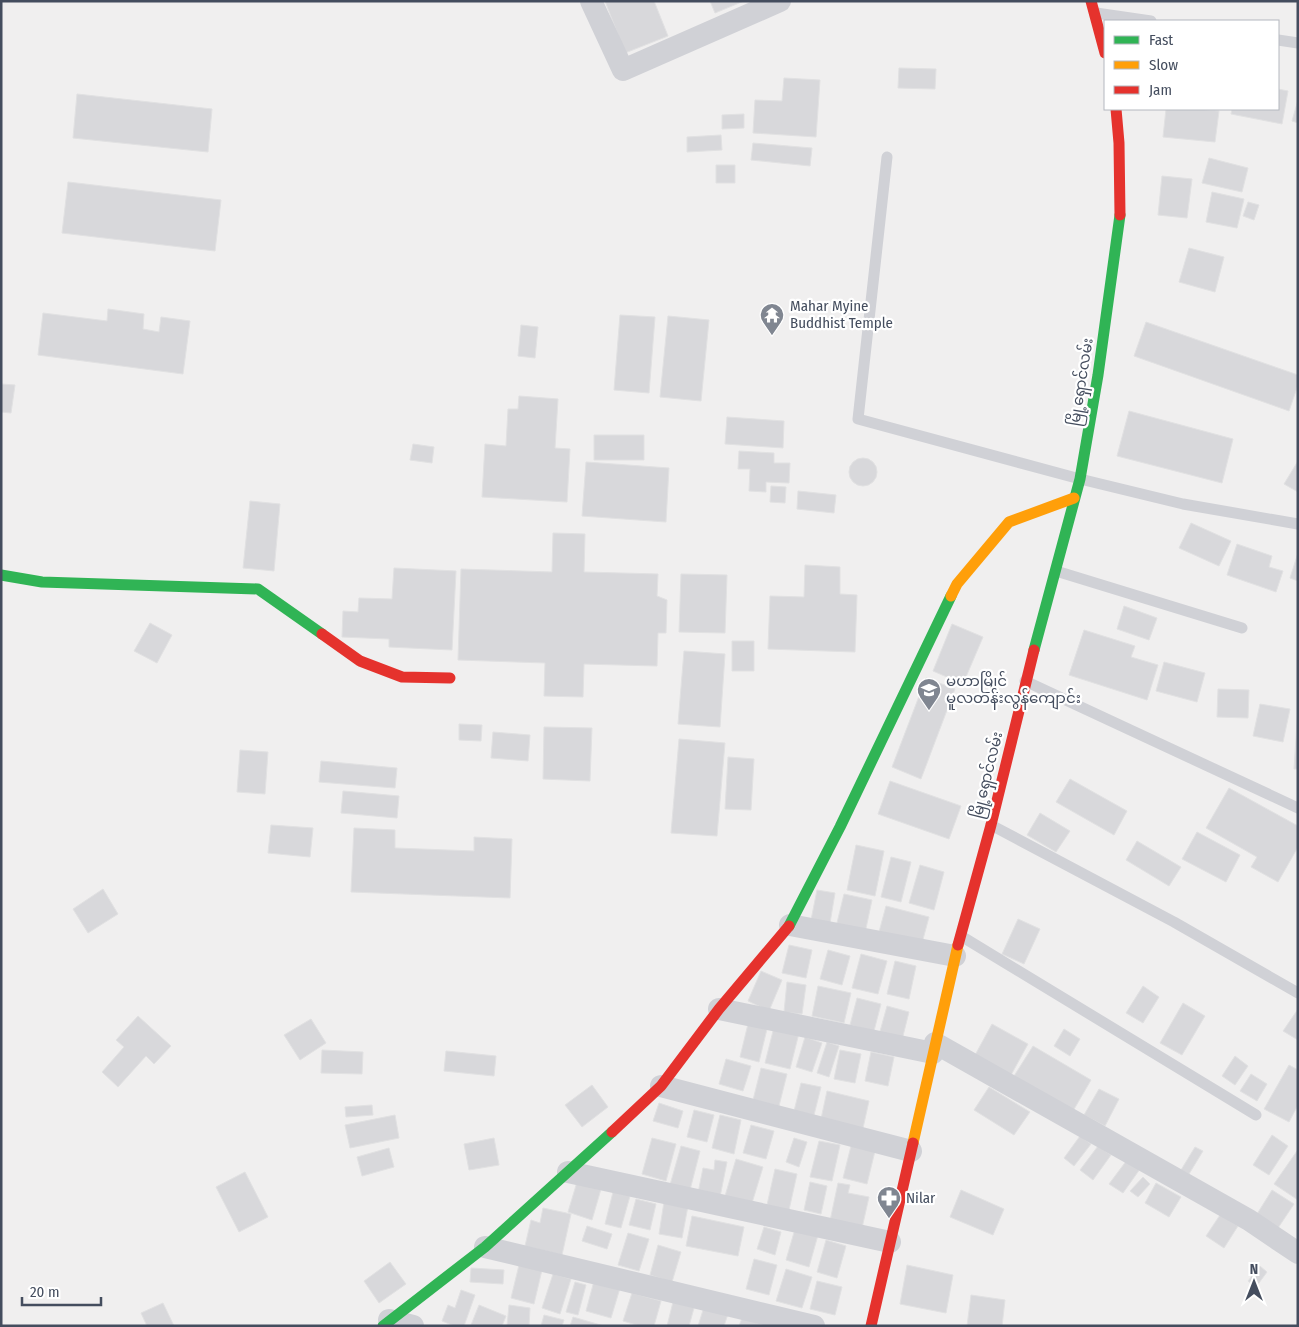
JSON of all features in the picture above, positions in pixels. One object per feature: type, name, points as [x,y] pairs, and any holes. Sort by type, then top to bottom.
[{"type":"main road","points":[[1091,1],[1104,49]]},
{"type":"main road","name":"မြို့ရှောင်လမ်း","points":[[871,1326],[958,946],[991,825],[1025,681],[1080,480],[1098,375],[1120,212],[1119,144],[1116,110]]},
{"type":"main road","points":[[386,1323],[485,1247],[661,1086],[719,1009],[790,925],[840,827],[957,584],[1010,522],[1074,498]]},
{"type":"main road","points":[[1,575],[42,582],[258,589],[360,661],[402,677],[450,678]]},
{"type":"street","points":[[591,1],[623,70],[778,2]]},
{"type":"street","points":[[790,925],[958,946]]},
{"type":"street","points":[[719,1009],[934,1048],[1249,1220],[1298,1253]]},
{"type":"street","points":[[661,1086],[911,1151]]},
{"type":"street","points":[[568,1172],[890,1242]]},
{"type":"street","points":[[485,1247],[814,1326]]},
{"type":"street","points":[[386,1323],[413,1326]]},
{"type":"lane","points":[[1095,13],[1144,20]]},
{"type":"lane","points":[[1279,40],[1298,43]]},
{"type":"lane","points":[[887,157],[858,419],[1080,480],[1183,504],[1298,524]]},
{"type":"lane","points":[[1056,571],[1242,628]]},
{"type":"lane","points":[[1025,681],[1298,808]]},
{"type":"lane","points":[[991,825],[1174,922],[1298,993]]},
{"type":"lane","points":[[958,946],[1256,1115]]},
{"type":"building","points":[[605,1],[654,1],[668,36],[625,53]]},
{"type":"building","points":[[710,1],[744,1],[715,13]]},
{"type":"building","points":[[899,68],[936,69],[935,89],[898,88]]},
{"type":"building","points":[[784,78],[820,80],[816,137],[753,133],[755,100],[782,101]]},
{"type":"building","points":[[1279,89],[1288,91],[1282,124],[1231,114],[1232,110],[1279,110]]},
{"type":"building","points":[[77,94],[212,109],[208,152],[73,138]]},
{"type":"building","points":[[1298,100],[1298,123],[1292,121]]},
{"type":"building","points":[[1166,110],[1219,111],[1215,142],[1163,137]]},
{"type":"building","points":[[744,114],[744,128],[722,129],[722,115]]},
{"type":"building","points":[[721,135],[722,150],[687,152],[687,137]]},
{"type":"building","points":[[753,143],[812,148],[810,166],[751,160]]},
{"type":"building","points":[[1209,158],[1248,168],[1242,192],[1202,183]]},
{"type":"building","points":[[716,165],[735,165],[735,183],[716,183]]},
{"type":"building","points":[[1162,176],[1192,179],[1187,218],[1158,215]]},
{"type":"building","points":[[68,182],[221,200],[215,251],[62,233]]},
{"type":"building","points":[[1212,192],[1244,199],[1237,228],[1206,222]]},
{"type":"building","points":[[1248,202],[1259,205],[1254,220],[1243,216]]},
{"type":"building","points":[[1189,248],[1224,257],[1215,292],[1179,282]]},
{"type":"building","points":[[108,309],[144,314],[143,329],[159,332],[161,317],[190,321],[183,374],[38,355],[43,313],[107,321]]},
{"type":"building","points":[[620,315],[655,317],[649,393],[614,390]]},
{"type":"building","points":[[668,316],[709,320],[701,401],[660,397]]},
{"type":"building","points":[[1146,322],[1298,375],[1298,385],[1289,411],[1134,356]]},
{"type":"building","points":[[521,325],[538,327],[535,358],[518,356]]},
{"type":"building","points":[[1,384],[15,385],[11,413],[1,412]]},
{"type":"building","points":[[519,396],[558,399],[555,448],[570,449],[567,502],[482,497],[485,444],[506,446],[508,409],[518,409]]},
{"type":"building","points":[[1129,411],[1233,439],[1222,483],[1117,456]]},
{"type":"building","points":[[727,417],[784,421],[783,448],[725,444]]},
{"type":"building","points":[[594,435],[644,435],[644,460],[594,460]]},
{"type":"building","points":[[413,444],[434,447],[432,463],[410,460]]},
{"type":"building","points":[[739,451],[774,453],[774,463],[790,463],[789,483],[766,482],[766,492],[749,491],[750,469],[738,469]]},
{"type":"building","points":[[863,458],[873,462],[877,472],[873,482],[863,486],[853,482],[849,472],[853,462]]},
{"type":"building","points":[[1298,461],[1298,492],[1284,484]]},
{"type":"building","points":[[586,462],[669,468],[666,522],[582,516]]},
{"type":"building","points":[[771,486],[786,487],[785,503],[770,502]]},
{"type":"building","points":[[798,491],[836,495],[834,513],[797,509]]},
{"type":"building","points":[[250,501],[280,504],[274,571],[243,568]]},
{"type":"building","points":[[1191,523],[1231,541],[1219,566],[1179,548]]},
{"type":"building","points":[[553,533],[585,534],[584,572],[658,574],[657,596],[667,600],[666,633],[658,633],[657,666],[584,664],[583,697],[544,696],[545,663],[458,660],[461,569],[552,572]]},
{"type":"building","points":[[1237,544],[1272,556],[1269,567],[1283,571],[1276,592],[1227,575]]},
{"type":"building","points":[[1298,553],[1298,581],[1290,578]]},
{"type":"building","points":[[805,565],[840,567],[840,594],[857,595],[855,652],[768,649],[770,596],[804,597]]},
{"type":"building","points":[[394,568],[456,571],[452,650],[389,647],[389,639],[342,637],[343,611],[358,612],[359,598],[392,599]]},
{"type":"building","points":[[681,574],[727,575],[725,633],[679,632]]},
{"type":"building","points":[[1124,606],[1157,618],[1149,640],[1117,629]]},
{"type":"building","points":[[150,623],[172,635],[157,663],[134,651]]},
{"type":"building","points":[[952,624],[983,637],[963,684],[933,671]]},
{"type":"building","points":[[1084,630],[1135,646],[1131,657],[1158,665],[1147,700],[1069,675]]},
{"type":"building","points":[[732,641],[754,641],[754,671],[732,671]]},
{"type":"building","points":[[684,651],[725,654],[720,727],[678,724]]},
{"type":"building","points":[[1164,662],[1205,673],[1197,702],[1156,691]]},
{"type":"building","points":[[926,678],[955,689],[921,779],[892,767]]},
{"type":"building","points":[[1218,689],[1249,690],[1248,718],[1217,717]]},
{"type":"building","points":[[1260,704],[1290,709],[1283,742],[1253,736]]},
{"type":"building","points":[[1298,708],[1298,769],[1294,769]]},
{"type":"building","points":[[459,724],[482,725],[481,741],[459,740]]},
{"type":"building","points":[[544,727],[592,728],[590,781],[543,779]]},
{"type":"building","points":[[493,732],[530,735],[528,761],[491,758]]},
{"type":"building","points":[[679,739],[725,743],[717,836],[671,833]]},
{"type":"building","points":[[240,750],[268,752],[265,794],[237,792]]},
{"type":"building","points":[[728,757],[754,759],[751,810],[725,809]]},
{"type":"building","points":[[321,761],[397,768],[395,788],[319,782]]},
{"type":"building","points":[[1070,779],[1127,811],[1114,835],[1056,802]]},
{"type":"building","points":[[890,781],[961,806],[949,839],[878,814]]},
{"type":"building","points":[[1229,788],[1298,826],[1298,847],[1278,882],[1251,867],[1257,857],[1206,828]]},
{"type":"building","points":[[343,791],[399,796],[397,818],[341,813]]},
{"type":"building","points":[[1040,813],[1070,831],[1056,852],[1027,835]]},
{"type":"building","points":[[271,825],[313,828],[310,857],[268,853]]},
{"type":"building","points":[[354,828],[395,830],[395,848],[474,851],[474,837],[512,839],[510,898],[351,892]]},
{"type":"building","points":[[1197,832],[1240,855],[1226,882],[1182,859]]},
{"type":"building","points":[[1137,841],[1181,867],[1169,886],[1126,860]]},
{"type":"building","points":[[856,845],[884,851],[875,896],[847,890]]},
{"type":"building","points":[[891,857],[911,862],[901,902],[881,897]]},
{"type":"building","points":[[920,865],[944,872],[934,910],[909,903]]},
{"type":"building","points":[[103,889],[118,914],[88,933],[73,909]]},
{"type":"building","points":[[817,890],[835,893],[830,923],[811,920]]},
{"type":"building","points":[[844,894],[872,900],[865,933],[836,927]]},
{"type":"building","points":[[886,906],[929,917],[922,943],[879,932]]},
{"type":"building","points":[[1018,919],[1040,929],[1024,964],[1002,954]]},
{"type":"building","points":[[789,945],[812,950],[806,978],[782,973]]},
{"type":"building","points":[[828,950],[850,956],[842,985],[820,979]]},
{"type":"building","points":[[861,954],[887,961],[878,994],[852,988]]},
{"type":"building","points":[[895,961],[916,966],[909,999],[887,994]]},
{"type":"building","points":[[761,971],[782,980],[769,1011],[748,1001]]},
{"type":"building","points":[[787,982],[806,985],[802,1014],[784,1012]]},
{"type":"building","points":[[818,986],[851,993],[844,1023],[812,1016]]},
{"type":"building","points":[[1143,986],[1159,997],[1143,1023],[1126,1013]]},
{"type":"building","points":[[857,998],[881,1004],[874,1031],[850,1025]]},
{"type":"building","points":[[1183,1003],[1205,1016],[1182,1055],[1160,1043]]},
{"type":"building","points":[[887,1006],[909,1012],[902,1040],[879,1035]]},
{"type":"building","points":[[1298,1009],[1298,1040],[1283,1031]]},
{"type":"building","points":[[138,1016],[171,1046],[154,1064],[146,1056],[118,1087],[102,1072],[124,1047],[116,1040]]},
{"type":"building","points":[[311,1019],[326,1043],[300,1060],[284,1035]]},
{"type":"building","points":[[748,1024],[767,1029],[759,1062],[740,1057]]},
{"type":"building","points":[[992,1024],[1028,1044],[1010,1077],[974,1057]]},
{"type":"building","points":[[774,1027],[799,1033],[790,1069],[765,1063]]},
{"type":"building","points":[[1064,1029],[1080,1039],[1070,1056],[1054,1046]]},
{"type":"building","points":[[805,1037],[822,1043],[812,1072],[796,1067]]},
{"type":"building","points":[[827,1042],[839,1046],[829,1077],[817,1073]]},
{"type":"building","points":[[1033,1046],[1091,1080],[1073,1111],[1014,1076]]},
{"type":"building","points":[[322,1050],[363,1052],[362,1074],[321,1073]]},
{"type":"building","points":[[840,1050],[861,1054],[855,1083],[834,1079]]},
{"type":"building","points":[[446,1051],[496,1056],[494,1076],[444,1071]]},
{"type":"building","points":[[871,1052],[894,1057],[888,1086],[865,1081]]},
{"type":"building","points":[[1235,1056],[1248,1066],[1235,1085],[1222,1076]]},
{"type":"building","points":[[726,1059],[751,1066],[743,1091],[719,1084]]},
{"type":"building","points":[[1289,1065],[1298,1070],[1298,1105],[1289,1122],[1264,1109]]},
{"type":"building","points":[[761,1068],[787,1074],[779,1106],[753,1100]]},
{"type":"building","points":[[1251,1074],[1267,1084],[1257,1101],[1240,1091]]},
{"type":"building","points":[[801,1083],[821,1087],[814,1115],[794,1111]]},
{"type":"building","points":[[592,1085],[608,1107],[582,1127],[565,1105]]},
{"type":"building","points":[[989,1087],[1030,1112],[1014,1135],[974,1110]]},
{"type":"building","points":[[1099,1089],[1119,1099],[1105,1126],[1084,1115]]},
{"type":"building","points":[[827,1091],[869,1101],[863,1128],[821,1119]]},
{"type":"building","points":[[659,1103],[683,1111],[678,1128],[653,1121]]},
{"type":"building","points":[[372,1105],[373,1115],[346,1117],[345,1107]]},
{"type":"building","points":[[694,1110],[714,1115],[707,1142],[687,1137]]},
{"type":"building","points":[[395,1115],[399,1138],[350,1148],[345,1125]]},
{"type":"building","points":[[720,1115],[741,1120],[734,1154],[712,1148]]},
{"type":"building","points":[[751,1125],[774,1131],[766,1159],[743,1153]]},
{"type":"building","points":[[1272,1135],[1288,1146],[1269,1175],[1253,1165]]},
{"type":"building","points":[[1080,1136],[1091,1144],[1074,1166],[1064,1158]]},
{"type":"building","points":[[494,1138],[499,1165],[469,1170],[464,1144]]},
{"type":"building","points":[[652,1138],[676,1144],[666,1181],[642,1174]]},
{"type":"building","points":[[794,1138],[807,1142],[799,1167],[786,1162]]},
{"type":"building","points":[[819,1141],[840,1145],[832,1181],[810,1177]]},
{"type":"building","points":[[681,1146],[700,1151],[690,1190],[670,1185]]},
{"type":"building","points":[[851,1146],[875,1151],[867,1184],[843,1178]]},
{"type":"building","points":[[1098,1146],[1111,1155],[1093,1180],[1080,1170]]},
{"type":"building","points":[[1195,1147],[1203,1151],[1189,1174],[1181,1170]]},
{"type":"building","points":[[389,1148],[394,1167],[362,1176],[357,1157]]},
{"type":"building","points":[[1298,1152],[1298,1200],[1274,1184]]},
{"type":"building","points":[[736,1159],[763,1167],[752,1203],[725,1196]]},
{"type":"building","points":[[715,1160],[727,1162],[720,1197],[698,1193],[703,1168],[714,1170]]},
{"type":"building","points":[[1127,1160],[1140,1169],[1123,1193],[1109,1184]]},
{"type":"building","points":[[775,1169],[797,1174],[789,1210],[767,1205]]},
{"type":"building","points":[[245,1172],[268,1217],[239,1232],[216,1187]]},
{"type":"building","points":[[1143,1177],[1150,1184],[1138,1197],[1130,1191]]},
{"type":"building","points":[[577,1182],[601,1189],[592,1220],[568,1212]]},
{"type":"building","points":[[810,1182],[827,1186],[821,1214],[804,1210]]},
{"type":"building","points":[[838,1183],[850,1185],[848,1193],[869,1197],[862,1228],[830,1221]]},
{"type":"building","points":[[1156,1183],[1181,1197],[1169,1217],[1145,1203]]},
{"type":"building","points":[[961,1190],[1004,1209],[993,1235],[950,1217]]},
{"type":"building","points":[[1272,1190],[1294,1204],[1278,1228],[1257,1214]]},
{"type":"building","points":[[613,1192],[630,1196],[621,1228],[605,1224]]},
{"type":"building","points":[[636,1199],[656,1204],[650,1230],[629,1225]]},
{"type":"building","points":[[664,1202],[688,1206],[682,1238],[659,1234]]},
{"type":"building","points":[[543,1208],[571,1214],[562,1255],[525,1246],[531,1220],[540,1223]]},
{"type":"building","points":[[1220,1215],[1238,1226],[1224,1248],[1206,1236]]},
{"type":"building","points":[[692,1216],[744,1227],[738,1256],[686,1246]]},
{"type":"building","points":[[587,1226],[612,1234],[607,1249],[582,1241]]},
{"type":"building","points":[[764,1227],[781,1232],[775,1255],[757,1249]]},
{"type":"building","points":[[795,1229],[818,1235],[809,1267],[786,1260]]},
{"type":"building","points":[[628,1233],[649,1239],[639,1271],[618,1265]]},
{"type":"building","points":[[826,1240],[846,1246],[837,1278],[817,1272]]},
{"type":"building","points":[[658,1245],[681,1252],[672,1282],[650,1275]]},
{"type":"building","points":[[754,1259],[777,1265],[769,1295],[746,1289]]},
{"type":"building","points":[[390,1262],[406,1284],[379,1303],[364,1281]]},
{"type":"building","points":[[519,1265],[542,1270],[534,1304],[511,1298]]},
{"type":"building","points":[[907,1265],[953,1275],[946,1313],[900,1304]]},
{"type":"building","points":[[1260,1266],[1267,1272],[1256,1287],[1248,1281]]},
{"type":"building","points":[[471,1268],[504,1270],[503,1284],[470,1282]]},
{"type":"building","points":[[786,1269],[812,1277],[802,1308],[776,1301]]},
{"type":"building","points":[[553,1274],[571,1279],[560,1314],[542,1308]]},
{"type":"building","points":[[594,1281],[620,1288],[611,1318],[586,1311]]},
{"type":"building","points":[[817,1281],[842,1287],[835,1315],[810,1309]]},
{"type":"building","points":[[575,1282],[586,1285],[578,1315],[566,1312]]},
{"type":"building","points":[[461,1290],[475,1295],[464,1326],[454,1326],[442,1321],[448,1305],[455,1308]]},
{"type":"building","points":[[632,1293],[661,1301],[654,1326],[640,1326],[623,1321]]},
{"type":"building","points":[[971,1295],[1005,1300],[1002,1326],[967,1326]]},
{"type":"building","points":[[673,1302],[694,1308],[689,1326],[667,1326]]},
{"type":"building","points":[[163,1303],[174,1326],[147,1326],[141,1313]]},
{"type":"building","points":[[479,1305],[506,1316],[502,1326],[471,1325]]},
{"type":"building","points":[[509,1305],[530,1308],[529,1326],[507,1326]]},
{"type":"building","points":[[704,1307],[728,1314],[724,1326],[698,1326]]},
{"type":"building","points":[[544,1315],[564,1320],[562,1326],[541,1326]]},
{"type":"building","points":[[573,1317],[604,1326],[570,1326]]},
{"type":"building","points":[[742,1318],[766,1326],[739,1326]]},
{"type":"traffic: fast","points":[[1034,650],[1080,479],[1098,375],[1120,215]]},
{"type":"traffic: fast","points":[[1,575],[42,582],[258,589],[322,634]]},
{"type":"traffic: fast","points":[[789,926],[840,827],[951,596]]},
{"type":"traffic: fast","points":[[383,1326],[485,1247],[612,1132]]},
{"type":"traffic: slow","points":[[951,596],[957,584],[1009,522],[1074,498]]},
{"type":"traffic: slow","points":[[913,1143],[958,945]]},
{"type":"traffic: jam","points":[[1091,1],[1104,49]]},
{"type":"traffic: jam","points":[[1116,110],[1119,143],[1120,215]]},
{"type":"traffic: jam","points":[[322,634],[360,661],[402,677],[450,678]]},
{"type":"traffic: jam","points":[[958,945],[991,825],[1034,650]]},
{"type":"traffic: jam","points":[[612,1132],[661,1086],[719,1009],[789,926]]},
{"type":"traffic: jam","points":[[871,1326],[913,1143]]},
{"type":"place","name":"Mahar Myine Buddhist Temple","points":[[772,336]]},
{"type":"place","name":"မဟာမြိုင် မူလတန်းလွန်ကျောင်း","points":[[929,711]]},
{"type":"place","name":"Nilar","points":[[889,1219]]}]
